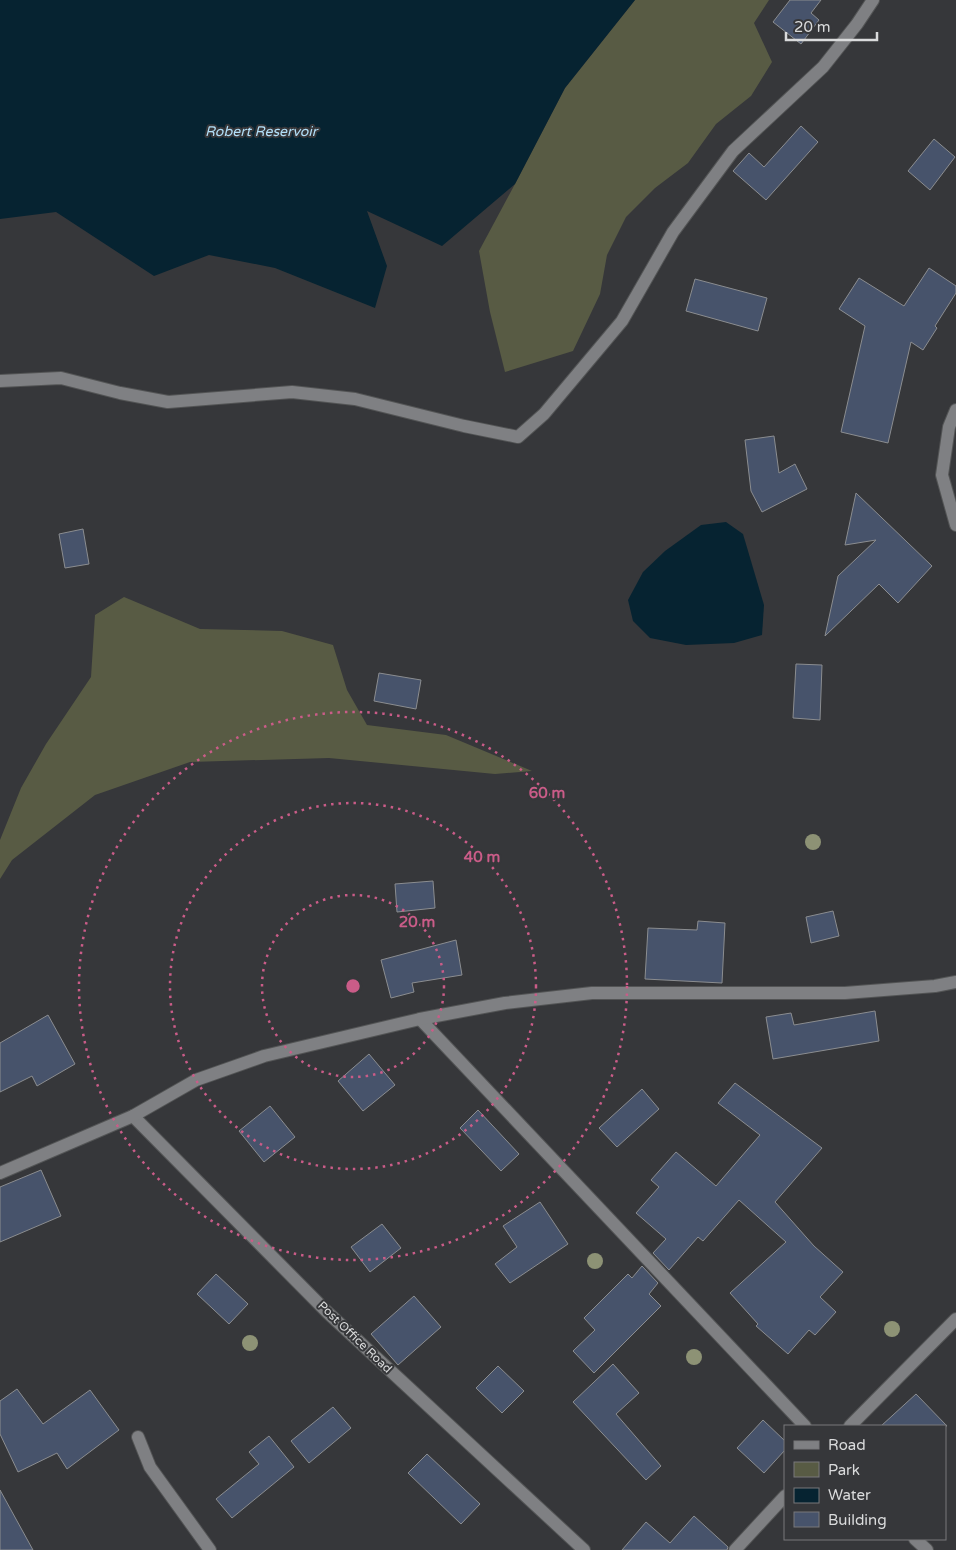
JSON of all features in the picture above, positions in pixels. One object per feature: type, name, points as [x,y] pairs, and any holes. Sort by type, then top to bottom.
[{"type":"street","points":[[0,381],[61,378],[120,393],[168,402],[292,392],[355,398],[464,426],[518,437],[544,414],[622,321],[673,232],[733,151],[823,67],[857,24],[873,0]]},
{"type":"street","points":[[956,410],[950,427],[942,475],[956,525]]},
{"type":"street","points":[[0,1173],[133,1116],[196,1080],[264,1056],[420,1019],[505,1002],[592,993],[845,993],[935,986],[956,982]]},
{"type":"street","points":[[420,1019],[804,1425]]},
{"type":"street","name":"Post Office Road","points":[[133,1116],[327,1312],[584,1550]]},
{"type":"street","points":[[851,1425],[956,1319]]},
{"type":"street","points":[[138,1437],[150,1467],[210,1550]]},
{"type":"street","points":[[735,1550],[784,1497]]},
{"type":"street","points":[[917,1540],[927,1550]]},
{"type":"green space","points":[[635,0],[769,0],[754,23],[772,62],[751,96],[716,124],[688,163],[655,188],[626,217],[607,255],[600,294],[573,351],[505,372],[490,312],[479,251],[565,88]]},
{"type":"green space","points":[[124,597],[200,629],[282,631],[333,645],[347,690],[367,725],[446,735],[532,771],[495,774],[329,758],[190,762],[95,795],[12,860],[0,879],[0,840],[21,788],[46,744],[91,677],[95,615]]},
{"type":"water","name":"Robert Reservoir","points":[[0,0],[635,0],[565,88],[515,184],[442,246],[367,211],[387,266],[375,308],[275,268],[209,255],[154,276],[56,212],[0,219]]},
{"type":"water","points":[[726,522],[743,534],[764,605],[762,635],[734,643],[686,645],[650,638],[633,621],[628,600],[643,572],[665,551],[701,525]]},
{"type":"building","points":[[790,0],[821,0],[811,13],[819,20],[801,44],[773,22]]},
{"type":"building","points":[[801,126],[818,142],[766,200],[733,171],[749,153],[764,167]]},
{"type":"building","points":[[934,139],[955,157],[930,190],[908,171]]},
{"type":"building","points":[[929,268],[956,286],[956,293],[935,326],[937,328],[923,350],[911,342],[888,443],[841,432],[865,326],[839,309],[859,278],[904,306]]},
{"type":"building","points":[[695,279],[767,298],[758,331],[686,311]]},
{"type":"building","points":[[774,436],[779,473],[795,464],[807,489],[762,512],[751,491],[745,440]]},
{"type":"building","points":[[856,493],[932,566],[898,603],[879,584],[825,636],[838,576],[876,540],[845,545]]},
{"type":"building","points":[[83,529],[89,564],[65,568],[59,534]]},
{"type":"building","points":[[796,664],[822,665],[820,720],[793,718]]},
{"type":"building","points":[[379,673],[421,680],[416,709],[374,701]]},
{"type":"building","points":[[433,881],[435,908],[397,912],[395,884]]},
{"type":"building","points":[[833,911],[839,936],[811,943],[806,917]]},
{"type":"building","points":[[698,921],[725,923],[722,983],[645,979],[648,928],[697,930]]},
{"type":"building","points":[[456,940],[462,975],[412,983],[414,992],[391,998],[381,960]]},
{"type":"building","points":[[875,1011],[879,1041],[773,1059],[766,1017],[791,1013],[794,1025]]},
{"type":"building","points":[[48,1015],[75,1064],[37,1086],[32,1076],[0,1092],[0,1043]]},
{"type":"building","points":[[369,1054],[395,1085],[363,1111],[338,1081]]},
{"type":"building","points":[[735,1083],[822,1148],[775,1202],[814,1246],[843,1272],[820,1297],[836,1312],[815,1335],[809,1330],[788,1354],[756,1326],[758,1324],[730,1293],[786,1242],[739,1200],[703,1241],[698,1237],[669,1270],[653,1253],[666,1239],[636,1213],[659,1187],[651,1180],[676,1152],[716,1186],[760,1135],[718,1103]]},
{"type":"building","points":[[642,1089],[659,1109],[617,1147],[599,1128]]},
{"type":"building","points":[[270,1106],[295,1137],[264,1162],[239,1131]]},
{"type":"building","points":[[478,1110],[519,1154],[501,1171],[460,1128]]},
{"type":"building","points":[[41,1170],[61,1216],[0,1242],[0,1187]]},
{"type":"building","points":[[540,1202],[568,1244],[510,1283],[495,1264],[517,1247],[503,1226]]},
{"type":"building","points":[[382,1224],[401,1248],[370,1272],[351,1247]]},
{"type":"building","points":[[642,1266],[658,1283],[649,1294],[661,1306],[594,1373],[573,1351],[595,1330],[584,1318],[628,1274],[632,1278]]},
{"type":"building","points":[[216,1274],[248,1304],[229,1324],[197,1294]]},
{"type":"building","points":[[414,1296],[441,1327],[398,1365],[371,1334]]},
{"type":"building","points":[[613,1364],[639,1393],[616,1414],[661,1466],[646,1480],[573,1402]]},
{"type":"building","points":[[498,1366],[524,1391],[502,1413],[476,1388]]},
{"type":"building","points":[[17,1389],[43,1424],[90,1390],[119,1430],[67,1469],[57,1453],[18,1472],[0,1434],[0,1401]]},
{"type":"building","points":[[916,1394],[947,1426],[946,1425],[882,1425]]},
{"type":"building","points":[[333,1407],[351,1428],[309,1463],[291,1441]]},
{"type":"building","points":[[763,1420],[784,1440],[784,1451],[764,1473],[737,1448]]},
{"type":"building","points":[[269,1436],[294,1467],[232,1518],[216,1499],[259,1464],[249,1452]]},
{"type":"building","points":[[427,1454],[480,1504],[461,1524],[408,1473]]},
{"type":"building","points":[[0,1490],[33,1550],[0,1550]]},
{"type":"building","points":[[694,1516],[728,1547],[727,1550],[622,1550],[646,1522],[670,1543]]}]
